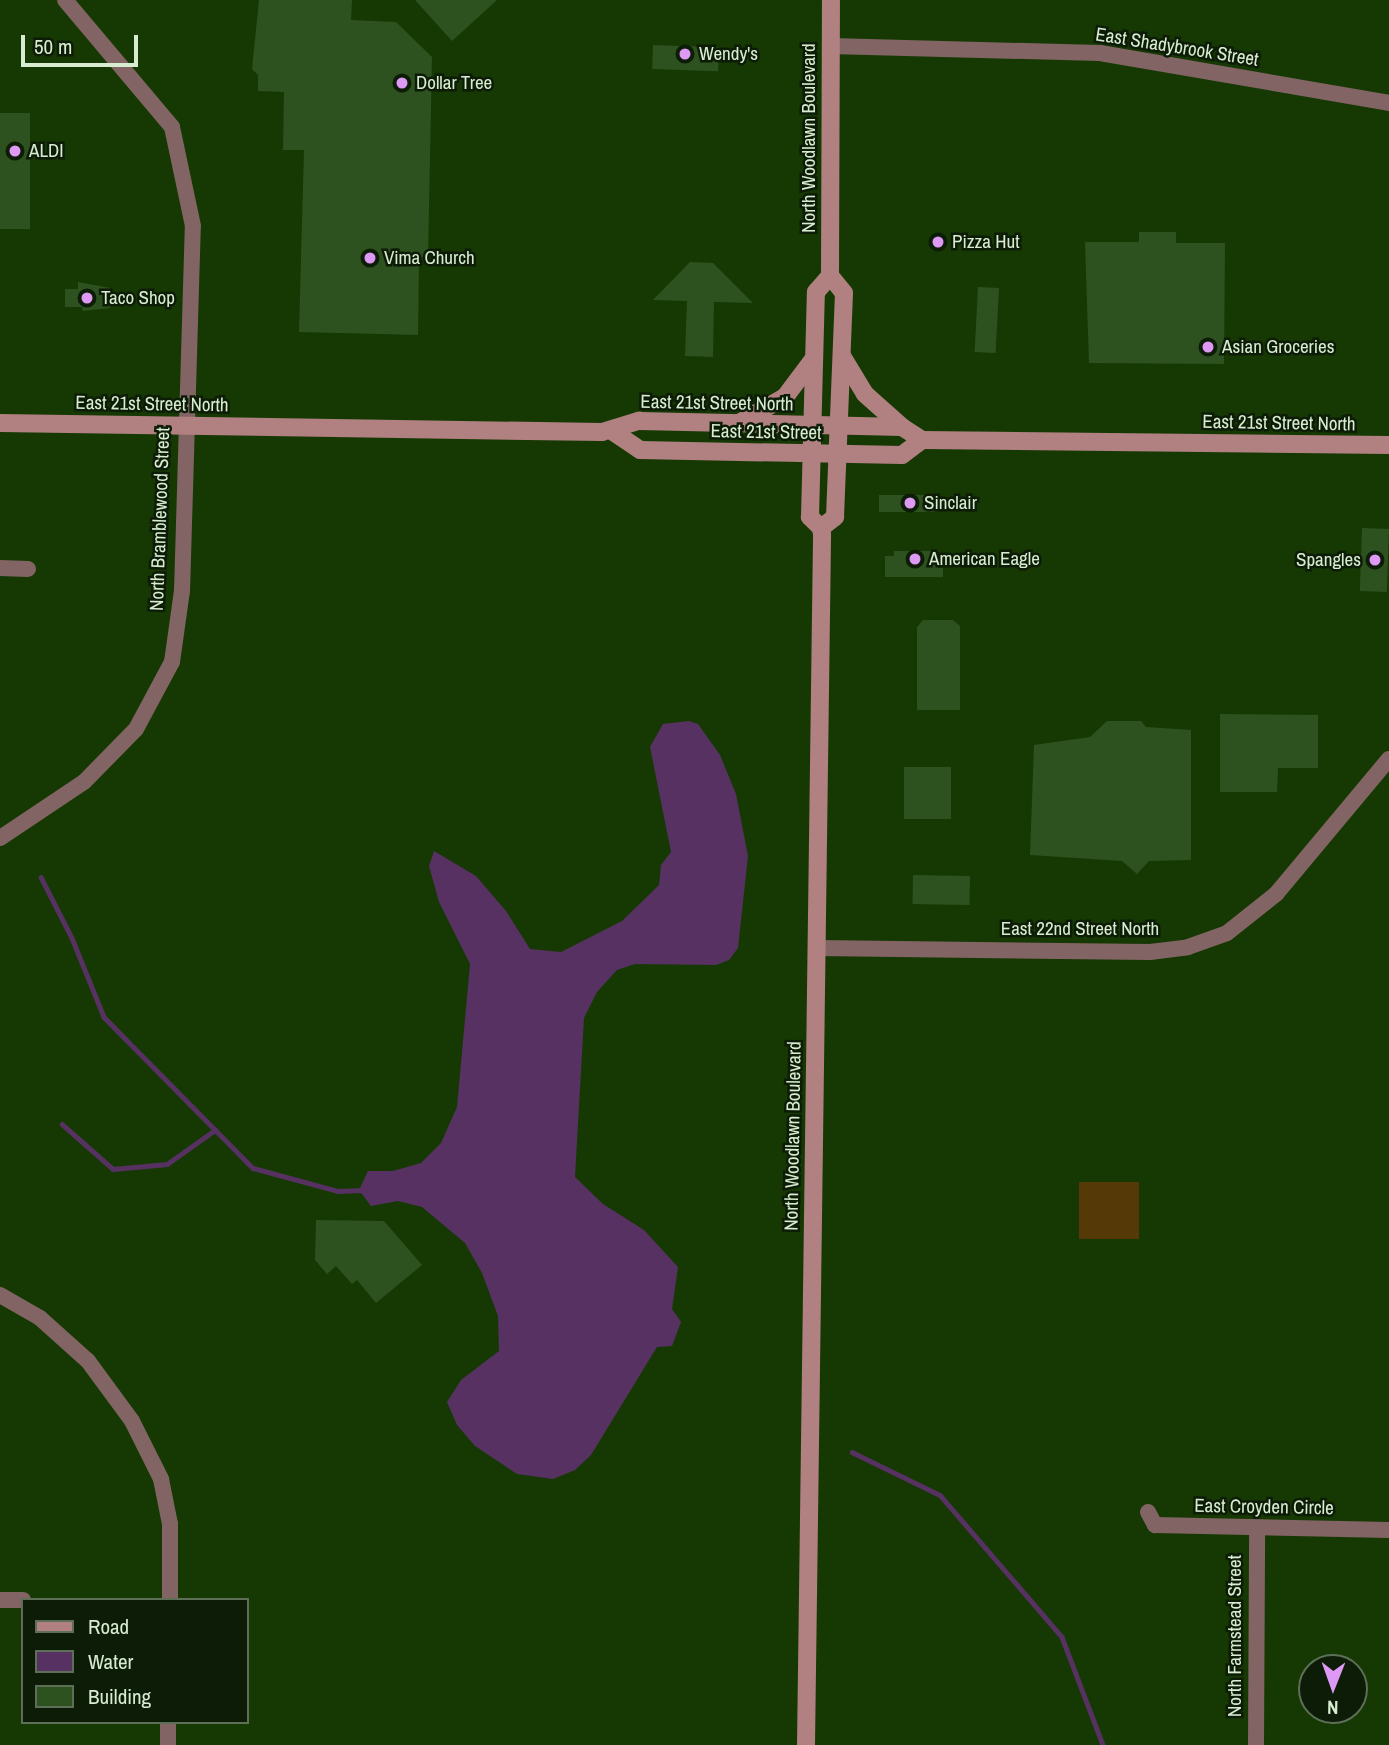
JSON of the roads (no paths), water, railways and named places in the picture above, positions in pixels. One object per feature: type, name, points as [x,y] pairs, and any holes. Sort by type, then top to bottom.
[{"type":"main road","name":"North Woodlawn Boulevard","points":[[821,528],[835,517],[844,293],[830,276],[831,0]]},
{"type":"main road","name":"North Woodlawn Boulevard","points":[[806,1745],[821,528],[810,517],[812,361],[816,292],[830,276]]},
{"type":"main road","points":[[842,355],[864,394],[902,427],[922,440]]},
{"type":"main road","points":[[738,424],[785,397],[812,361]]},
{"type":"main road","name":"East 21st Street North","points":[[0,423],[612,431],[639,421],[902,427]]},
{"type":"main road","name":"East 21st Street","points":[[612,431],[640,450],[902,455],[922,440]]},
{"type":"main road","name":"East 21st Street North","points":[[922,440],[1389,446]]},
{"type":"street","name":"North Bramblewood Street","points":[[0,838],[84,782],[136,729],[172,662],[182,591],[184,425],[192,226],[172,127],[65,0]]},
{"type":"street","name":"East Shadybrook Street","points":[[830,46],[1100,53],[1389,103]]},
{"type":"street","points":[[0,568],[28,569]]},
{"type":"street","name":"East 22nd Street North","points":[[817,948],[1150,952],[1188,947],[1227,933],[1276,894],[1389,759]]},
{"type":"street","points":[[0,1296],[40,1318],[88,1361],[132,1421],[160,1479],[170,1524],[170,1598]]},
{"type":"street","name":"East Croyden Circle","points":[[1148,1512],[1155,1525],[1389,1530]]},
{"type":"street","name":"North Farmstead Street","points":[[1256,1745],[1257,1528]]},
{"type":"street","points":[[0,1600],[21,1600]]},
{"type":"street","points":[[168,1724],[168,1745]]},
{"type":"water","points":[[689,721],[698,724],[720,755],[736,794],[748,856],[738,948],[729,960],[716,965],[635,964],[617,970],[597,992],[584,1018],[575,1177],[603,1204],[644,1230],[678,1267],[672,1309],[681,1322],[672,1346],[657,1347],[591,1455],[575,1470],[553,1479],[517,1474],[475,1446],[457,1425],[447,1402],[461,1380],[499,1351],[498,1316],[482,1273],[465,1243],[422,1207],[398,1201],[371,1206],[359,1190],[368,1171],[393,1171],[421,1163],[441,1143],[457,1107],[470,964],[439,902],[429,866],[434,851],[476,876],[506,911],[530,949],[561,952],[622,921],[659,885],[661,865],[671,852],[650,747],[663,724]]},
{"type":"waterway","points":[[41,877],[72,938],[104,1017],[253,1168],[338,1191],[363,1190]]},
{"type":"waterway","points":[[62,1124],[113,1169],[167,1164],[215,1130]]},
{"type":"waterway","points":[[852,1452],[940,1495],[1062,1637],[1103,1745]]},
{"type":"place","name":"Wendy's","points":[[685,54]]},
{"type":"place","name":"Dollar Tree","points":[[402,83]]},
{"type":"place","name":"ALDI","points":[[15,151]]},
{"type":"place","name":"Pizza Hut","points":[[938,242]]},
{"type":"place","name":"Vima Church","points":[[370,258]]},
{"type":"place","name":"Taco Shop","points":[[87,298]]},
{"type":"place","name":"Asian Groceries","points":[[1208,347]]},
{"type":"place","name":"Sinclair","points":[[910,503]]},
{"type":"place","name":"American Eagle","points":[[915,559]]},
{"type":"place","name":"Spangles","points":[[1375,560]]}]
